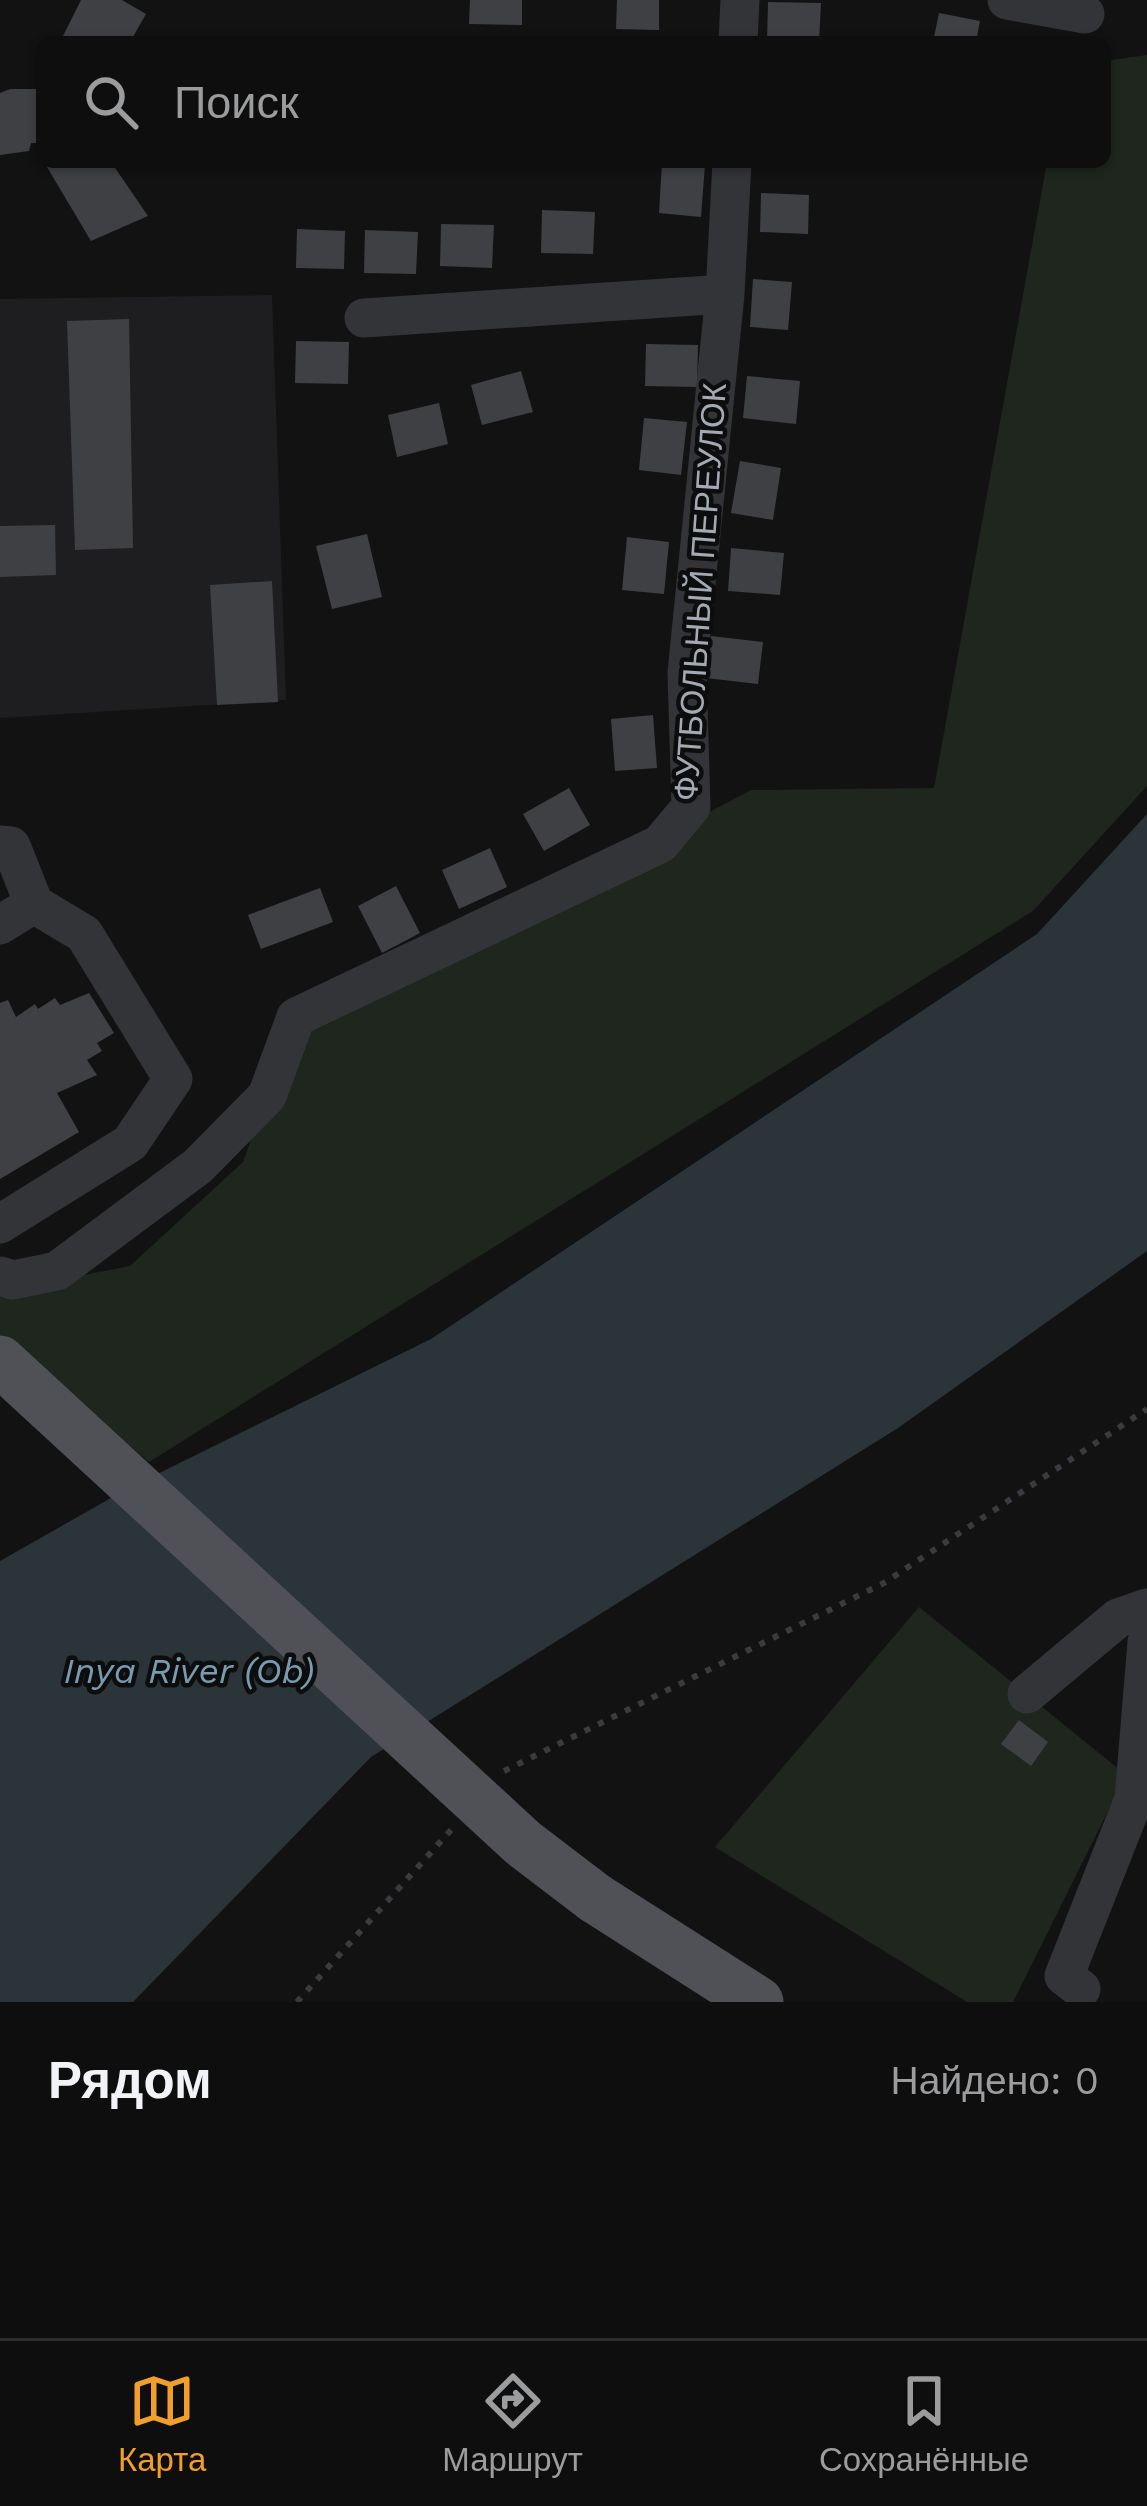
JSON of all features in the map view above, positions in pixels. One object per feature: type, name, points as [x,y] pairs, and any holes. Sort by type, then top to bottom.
[{"type":"main road","points":[[0,1360],[523,1843],[595,1898],[758,2002]]},
{"type":"street","points":[[738,36],[740,0]]},
{"type":"street","points":[[1006,0],[1085,14]]},
{"type":"street","name":"ФУТБОЛЬНЫЙ ПЕРЕУЛОК","points":[[0,1276],[14,1280],[57,1271],[198,1166],[267,1096],[296,1017],[660,844],[691,807],[688,673],[725,294],[732,168]]},
{"type":"street","points":[[364,318],[725,294]]},
{"type":"street","points":[[0,845],[11,846],[34,904],[84,934],[173,1079],[130,1143],[0,1224]]},
{"type":"street","points":[[0,925],[34,904]]},
{"type":"street","points":[[1027,1694],[1118,1618],[1147,1607]]},
{"type":"street","points":[[1081,1989],[1064,1976],[1134,1799],[1147,1642]]},
{"type":"path","points":[[495,1781],[510,1764],[884,1583],[1147,1409]]},
{"type":"path","points":[[298,2002],[465,1815]]},
{"type":"shaded area","points":[[1147,55],[1147,786],[1033,911],[149,1462],[0,1338],[0,1291],[130,1266],[243,1162],[289,1034],[751,790],[934,788],[1046,168],[1111,168],[1111,60]]},
{"type":"shaded area","points":[[272,295],[286,700],[0,718],[0,299]]},
{"type":"shaded area","points":[[919,1607],[1126,1775],[1013,2002],[967,2002],[715,1847]]},
{"type":"water","name":"Inya River (Ob)","points":[[1147,814],[1147,1251],[898,1428],[371,1757],[133,2002],[0,2002],[0,1561],[125,1490],[431,1339],[1037,934]]},
{"type":"building","points":[[81,0],[122,0],[146,14],[133,36],[63,36]]},
{"type":"building","points":[[470,0],[522,0],[522,25],[469,24]]},
{"type":"building","points":[[617,0],[659,0],[659,30],[616,29]]},
{"type":"building","points":[[768,2],[821,3],[819,36],[767,36]]},
{"type":"building","points":[[939,13],[980,21],[977,36],[934,36]]},
{"type":"building","points":[[36,89],[36,143],[31,143],[29,151],[0,155],[0,93]]},
{"type":"building","points":[[48,168],[115,168],[148,216],[91,241]]},
{"type":"building","points":[[662,168],[705,168],[701,217],[659,213]]},
{"type":"building","points":[[761,193],[809,195],[808,234],[760,232]]},
{"type":"building","points":[[542,210],[595,212],[593,254],[541,253]]},
{"type":"building","points":[[441,224],[494,225],[492,268],[440,266]]},
{"type":"building","points":[[297,229],[345,231],[344,269],[296,268]]},
{"type":"building","points":[[365,230],[418,232],[416,274],[364,273]]},
{"type":"building","points":[[753,279],[792,282],[788,330],[750,327]]},
{"type":"building","points":[[129,319],[133,548],[75,550],[67,321]]},
{"type":"building","points":[[296,341],[349,342],[348,384],[295,383]]},
{"type":"building","points":[[646,344],[698,345],[697,387],[645,386]]},
{"type":"building","points":[[521,371],[533,412],[482,425],[471,385]]},
{"type":"building","points":[[747,376],[800,381],[796,424],[743,418]]},
{"type":"building","points":[[439,403],[448,444],[397,457],[388,415]]},
{"type":"building","points":[[644,418],[687,422],[681,475],[639,470]]},
{"type":"building","points":[[740,461],[781,468],[773,520],[731,513]]},
{"type":"building","points":[[55,525],[56,575],[0,577],[0,526]]},
{"type":"building","points":[[367,534],[382,597],[332,609],[316,546]]},
{"type":"building","points":[[627,537],[669,542],[664,594],[622,590]]},
{"type":"building","points":[[731,548],[784,553],[780,595],[728,591]]},
{"type":"building","points":[[272,581],[278,702],[217,705],[210,585]]},
{"type":"building","points":[[711,636],[763,642],[758,684],[706,678]]},
{"type":"building","points":[[653,715],[657,768],[615,771],[611,719]]},
{"type":"building","points":[[569,788],[590,825],[544,851],[523,814]]},
{"type":"building","points":[[490,848],[507,887],[459,909],[442,870]]},
{"type":"building","points":[[396,886],[420,933],[382,953],[358,906]]},
{"type":"building","points":[[320,888],[333,922],[261,949],[248,915]]},
{"type":"building","points":[[89,993],[114,1033],[97,1043],[102,1051],[87,1060],[97,1075],[57,1093],[79,1132],[0,1179],[0,1003],[8,1000],[16,1017],[35,1004],[38,1009],[55,998],[60,1005]]},
{"type":"building","points":[[1019,1720],[1048,1742],[1031,1766],[1001,1744]]}]
